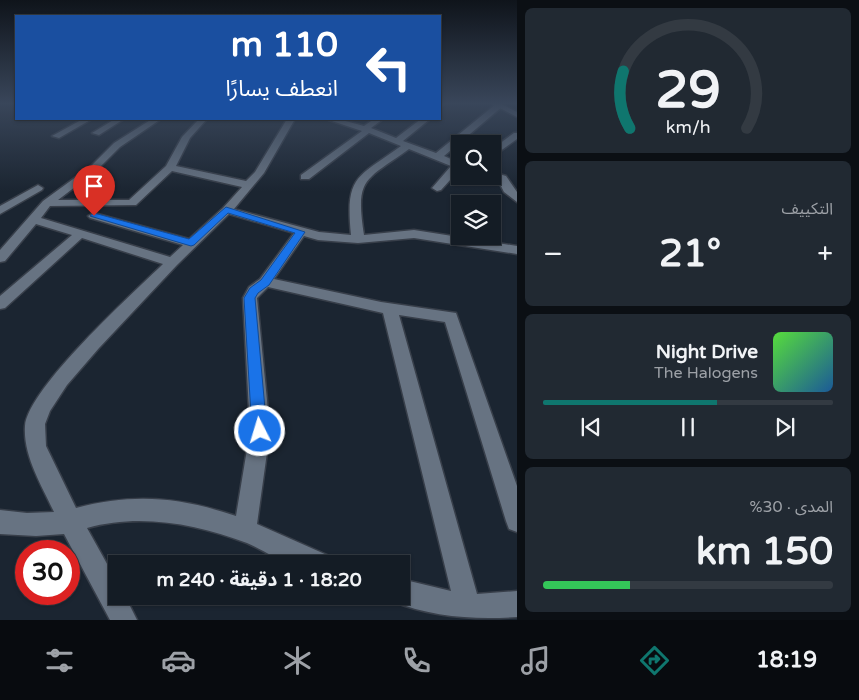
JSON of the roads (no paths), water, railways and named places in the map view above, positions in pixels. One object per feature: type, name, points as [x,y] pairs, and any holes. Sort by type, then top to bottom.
[{"type":"street","points":[[56,136],[62,133]]},
{"type":"street","points":[[0,258],[48,203],[94,168],[117,145],[136,133]]},
{"type":"street","points":[[48,203],[132,203],[170,168],[190,133]]},
{"type":"street","points":[[124,620],[70,521],[36,447],[35,424],[42,406],[61,380],[93,343],[249,185],[266,163],[283,133]]},
{"type":"street","points":[[305,177],[362,133]]},
{"type":"street","points":[[373,133],[451,163]]},
{"type":"street","points":[[396,142],[408,133]]},
{"type":"street","points":[[436,158],[465,133]]},
{"type":"street","points":[[501,147],[516,135]]},
{"type":"street","points":[[358,239],[354,199],[357,186],[361,180],[407,146]]},
{"type":"street","points":[[170,168],[249,185]]},
{"type":"street","points":[[437,188],[451,173]]},
{"type":"street","points":[[501,176],[508,190],[516,199]]},
{"type":"street","points":[[0,211],[38,188]]},
{"type":"street","points":[[226,210],[301,232],[326,237],[358,239],[414,234],[516,250]]},
{"type":"street","points":[[94,216],[191,243]]},
{"type":"street","points":[[33,219],[172,262]]},
{"type":"street","points":[[245,530],[260,431],[250,298],[254,290],[265,282],[301,232]]},
{"type":"street","points":[[0,304],[81,233]]},
{"type":"street","points":[[265,282],[390,309],[451,317],[516,521]]},
{"type":"street","points":[[390,309],[468,608]]},
{"type":"street","points":[[0,522],[16,524],[70,521],[99,513],[120,510],[171,511],[215,519],[271,540],[300,555]]},
{"type":"street","points":[[410,594],[468,608],[498,609],[516,604]]}]
